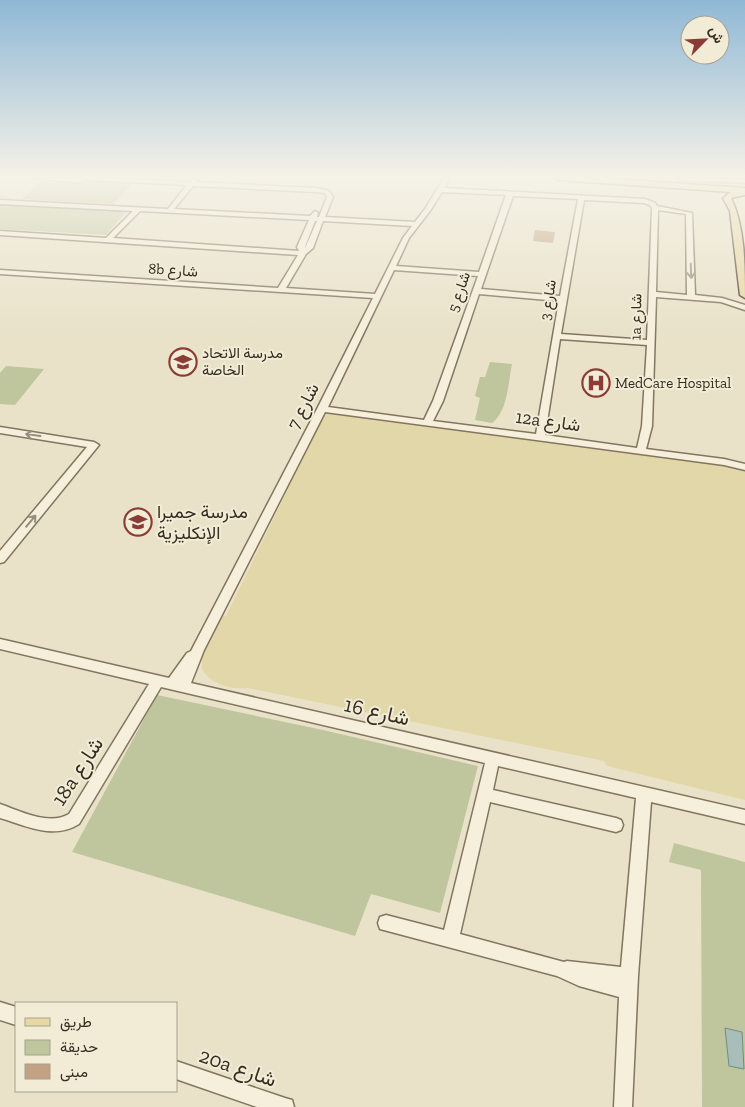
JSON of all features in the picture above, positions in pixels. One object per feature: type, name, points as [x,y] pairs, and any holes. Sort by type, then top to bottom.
[{"type":"main road","points":[[736,230],[745,296]]},
{"type":"street","points":[[110,241],[119,230]]},
{"type":"street","points":[[303,253],[301,247],[308,230]]},
{"type":"street","points":[[283,291],[303,253],[309,248],[317,230]]},
{"type":"street","name":"شارع 7","points":[[171,684],[198,650],[323,407],[375,298],[412,230]]},
{"type":"street","name":"شارع 5","points":[[432,422],[497,230]]},
{"type":"street","name":"شارع 3","points":[[536,436],[544,407],[575,230]]},
{"type":"street","name":"1a شارع","points":[[646,451],[654,230]]},
{"type":"street","points":[[686,296],[692,294],[690,230]]},
{"type":"street","points":[[0,233],[303,253]]},
{"type":"street","points":[[392,267],[481,276]]},
{"type":"street","name":"8b شارع","points":[[0,272],[375,298]]},
{"type":"street","points":[[476,290],[563,299]]},
{"type":"street","points":[[652,292],[722,300],[745,308]]},
{"type":"street","points":[[722,300],[745,296]]},
{"type":"street","points":[[361,297],[375,298]]},
{"type":"street","points":[[557,334],[651,345]]},
{"type":"street","name":"12a شارع","points":[[323,407],[724,462],[745,467]]},
{"type":"street","points":[[0,430],[94,445],[0,559]]},
{"type":"street","name":"12a شارع","points":[[724,462],[745,461]]},
{"type":"street","name":"شارع 16","points":[[0,644],[745,817]]},
{"type":"street","name":"18a شارع","points":[[0,811],[57,827],[69,823],[74,819],[171,684]]},
{"type":"street","points":[[450,940],[493,758]]},
{"type":"street","points":[[623,1107],[629,984],[644,793]]},
{"type":"street","points":[[484,794],[616,825]]},
{"type":"street","points":[[386,924],[558,968],[579,977],[629,984]]},
{"type":"street","points":[[0,1011],[15,1016]]},
{"type":"street","name":"20a شارع","points":[[178,1071],[285,1107]]},
{"type":"green space","points":[[12,230],[111,230],[106,235]]},
{"type":"green space","points":[[490,362],[512,364],[504,404],[497,418],[492,423],[475,420],[480,398],[475,396],[480,377],[485,377]]},
{"type":"green space","points":[[6,366],[44,369],[15,405],[0,404],[0,373]]},
{"type":"green space","points":[[157,695],[323,730],[478,766],[440,913],[371,894],[355,936],[72,852]]},
{"type":"green space","points":[[674,843],[745,862],[745,1107],[702,1107],[701,870],[669,862]]},
{"type":"sand","points":[[349,409],[733,461],[745,466],[745,800],[607,766],[604,761],[248,688],[228,687],[210,679],[202,669],[202,656],[222,615],[226,616],[319,425],[318,422],[332,412]]},
{"type":"water","points":[[725,1028],[742,1032],[744,1069],[729,1066]]},
{"type":"building","points":[[535,230],[555,232],[553,243],[533,241]]},
{"type":"place","name":"مدرسة الاتحاد الخاصة","points":[[183,362]]},
{"type":"place","name":"MedCare Hospital","points":[[596,383]]},
{"type":"place","name":"مدرسة جميرا الإنكليزية","points":[[138,522]]}]
